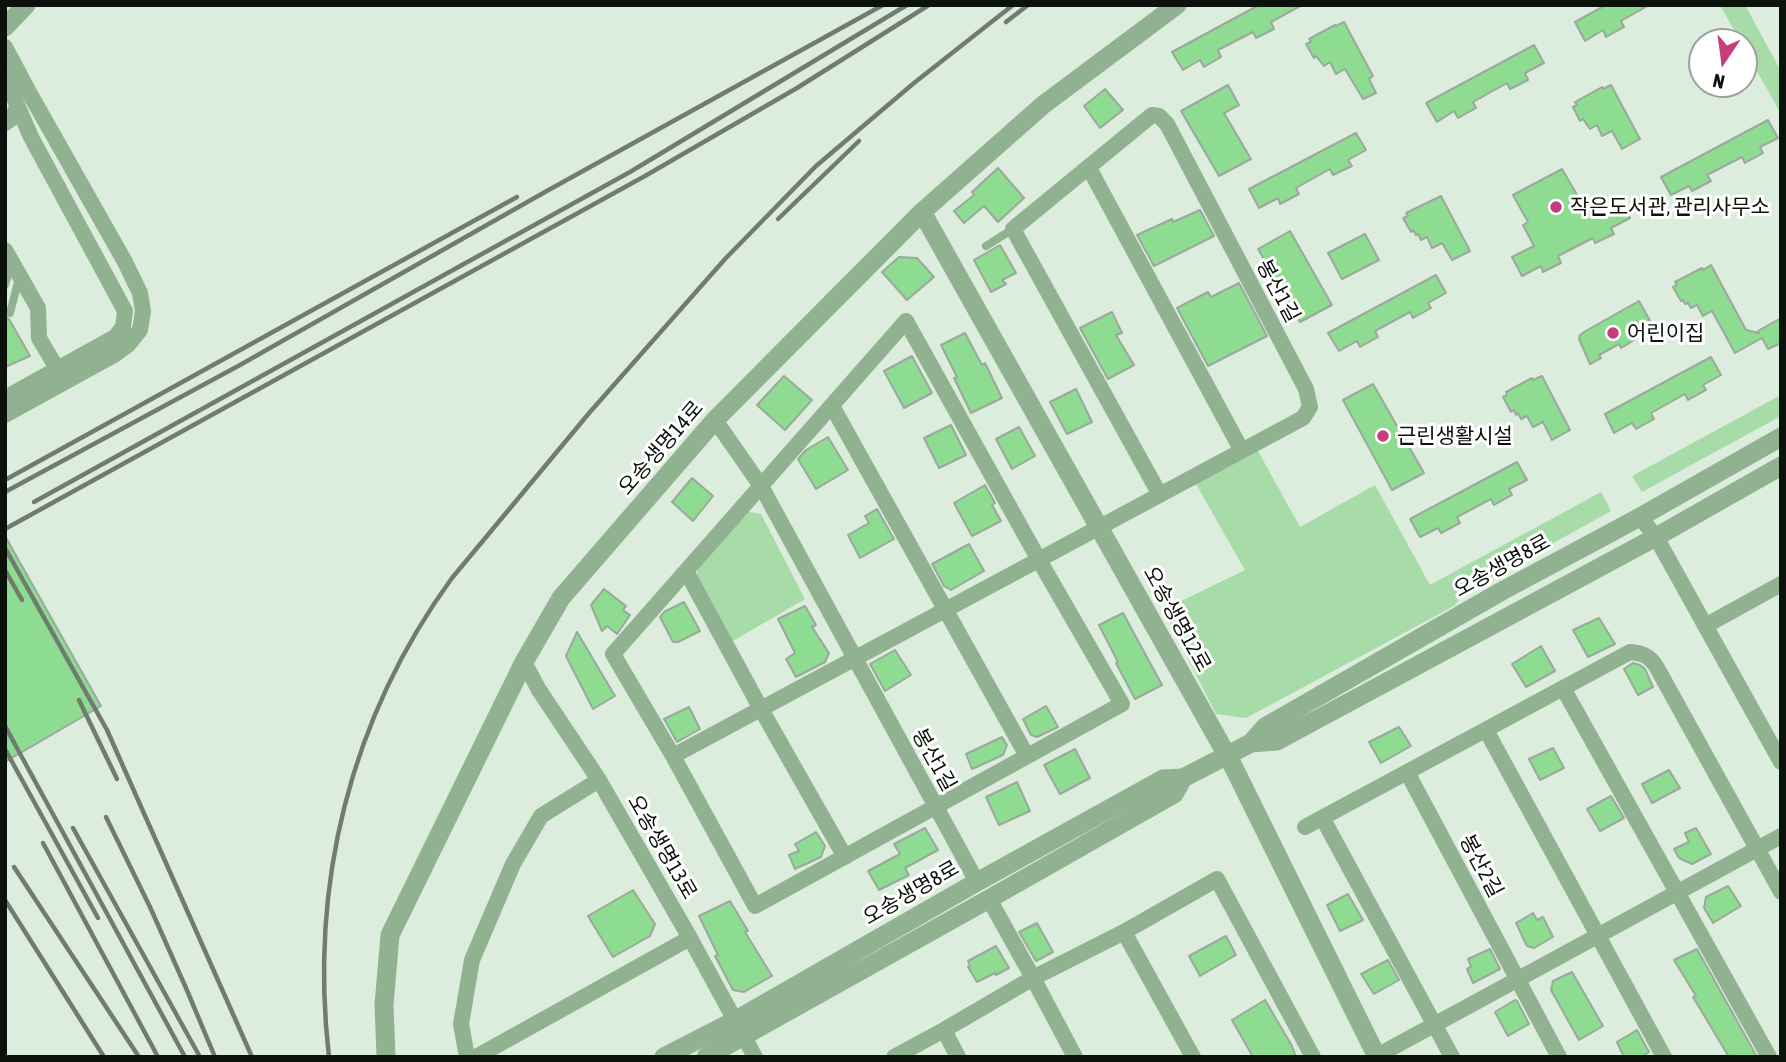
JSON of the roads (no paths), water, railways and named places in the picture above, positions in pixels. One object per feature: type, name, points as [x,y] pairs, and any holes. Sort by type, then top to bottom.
[{"type":"street","points":[[5,27],[26,5]]},
{"type":"street","name":"오송생명14로","points":[[386,1057],[384,1005],[390,935],[524,662],[561,598],[715,420],[922,212],[1043,106],[1177,5]]},
{"type":"street","points":[[5,47],[125,262],[140,293],[143,311],[140,330],[128,345],[114,355],[5,398]]},
{"type":"street","points":[[5,77],[32,137],[125,311],[122,327],[115,337],[5,415]]},
{"type":"street","points":[[5,123],[11,119],[18,106]]},
{"type":"street","name":"봉산1길","points":[[673,756],[1303,418],[1310,407],[1306,389],[1167,124],[1159,116],[1152,115],[1089,168]]},
{"type":"street","points":[[1160,495],[1013,229],[1089,168],[1242,451]]},
{"type":"street","name":"오송생명12로","points":[[922,212],[1227,755],[1376,1056]]},
{"type":"street","points":[[12,262],[38,308],[39,338],[61,376]]},
{"type":"street","points":[[906,321],[1122,704],[755,906],[613,653],[832,405],[906,321]]},
{"type":"street","points":[[832,405],[1027,756]]},
{"type":"street","name":"봉산1길","points":[[715,420],[761,486],[977,882]]},
{"type":"street","name":"오송생명8로","points":[[1251,743],[1265,727],[1502,591],[1781,437]]},
{"type":"street","name":"오송생명8로","points":[[706,1057],[741,1028],[977,882],[1163,779],[1183,778],[1251,743],[1277,741],[1656,537],[1781,466]]},
{"type":"street","points":[[1640,517],[1656,537],[1781,762]]},
{"type":"street","points":[[686,571],[845,857]]},
{"type":"street","points":[[1705,626],[1781,584]]},
{"type":"street","points":[[1306,827],[1630,652],[1642,653],[1650,657],[1656,666],[1781,891]]},
{"type":"street","name":"오송생명13로","points":[[524,662],[539,690],[599,780],[755,1057]]},
{"type":"street","points":[[1563,688],[1769,1057]]},
{"type":"street","points":[[1486,730],[1664,1057]]},
{"type":"street","name":"봉산2길","points":[[1407,772],[1559,1057]]},
{"type":"street","name":"오송생명8로","points":[[664,1057],[741,1028],[989,899],[1174,794],[1183,778]]},
{"type":"street","points":[[467,1057],[461,1024],[472,960],[513,864],[541,816],[599,780]]},
{"type":"street","points":[[1323,819],[1452,1057]]},
{"type":"street","points":[[1376,1056],[1781,836]]},
{"type":"street","points":[[894,1057],[1033,978],[1125,932],[1217,879],[1313,1057]]},
{"type":"street","points":[[989,899],[1075,1057]]},
{"type":"street","points":[[1125,932],[1193,1057]]},
{"type":"street","points":[[476,1057],[690,938]]},
{"type":"street","points":[[944,1030],[958,1057]]},
{"type":"lane","points":[[986,246],[1013,229]]},
{"type":"lane","points":[[5,285],[12,262]]},
{"type":"lane","points":[[10,313],[12,262]]},
{"type":"railway","points":[[5,492],[240,365],[883,5]]},
{"type":"railway","points":[[34,502],[630,172],[907,5]]},
{"type":"railway","points":[[5,529],[645,176],[797,88],[929,5]]},
{"type":"railway","points":[[329,1057],[324,993],[325,929],[332,867],[345,806],[363,746],[387,688],[417,632],[452,578],[590,412],[725,259],[816,166],[914,83],[1013,5]]},
{"type":"railway","points":[[1006,22],[1028,5]]},
{"type":"railway","points":[[778,219],[859,141]]},
{"type":"railway","points":[[5,480],[517,197]]},
{"type":"railway","points":[[5,548],[107,730],[252,1057]]},
{"type":"railway","points":[[5,570],[22,600]]},
{"type":"railway","points":[[79,700],[117,779]]},
{"type":"railway","points":[[5,726],[185,1057]]},
{"type":"railway","points":[[5,749],[98,918]]},
{"type":"railway","points":[[106,817],[150,907],[215,1057]]},
{"type":"railway","points":[[73,828],[200,1057]]},
{"type":"railway","points":[[43,843],[158,1057]]},
{"type":"railway","points":[[14,867],[139,1057]]},
{"type":"railway","points":[[5,900],[104,1057]]},
{"type":"place","name":"작은도서관, 관리사무소","points":[[1556,207]]},
{"type":"place","name":"어린이집","points":[[1613,333]]},
{"type":"place","name":"근린생활시설","points":[[1383,436]]}]
